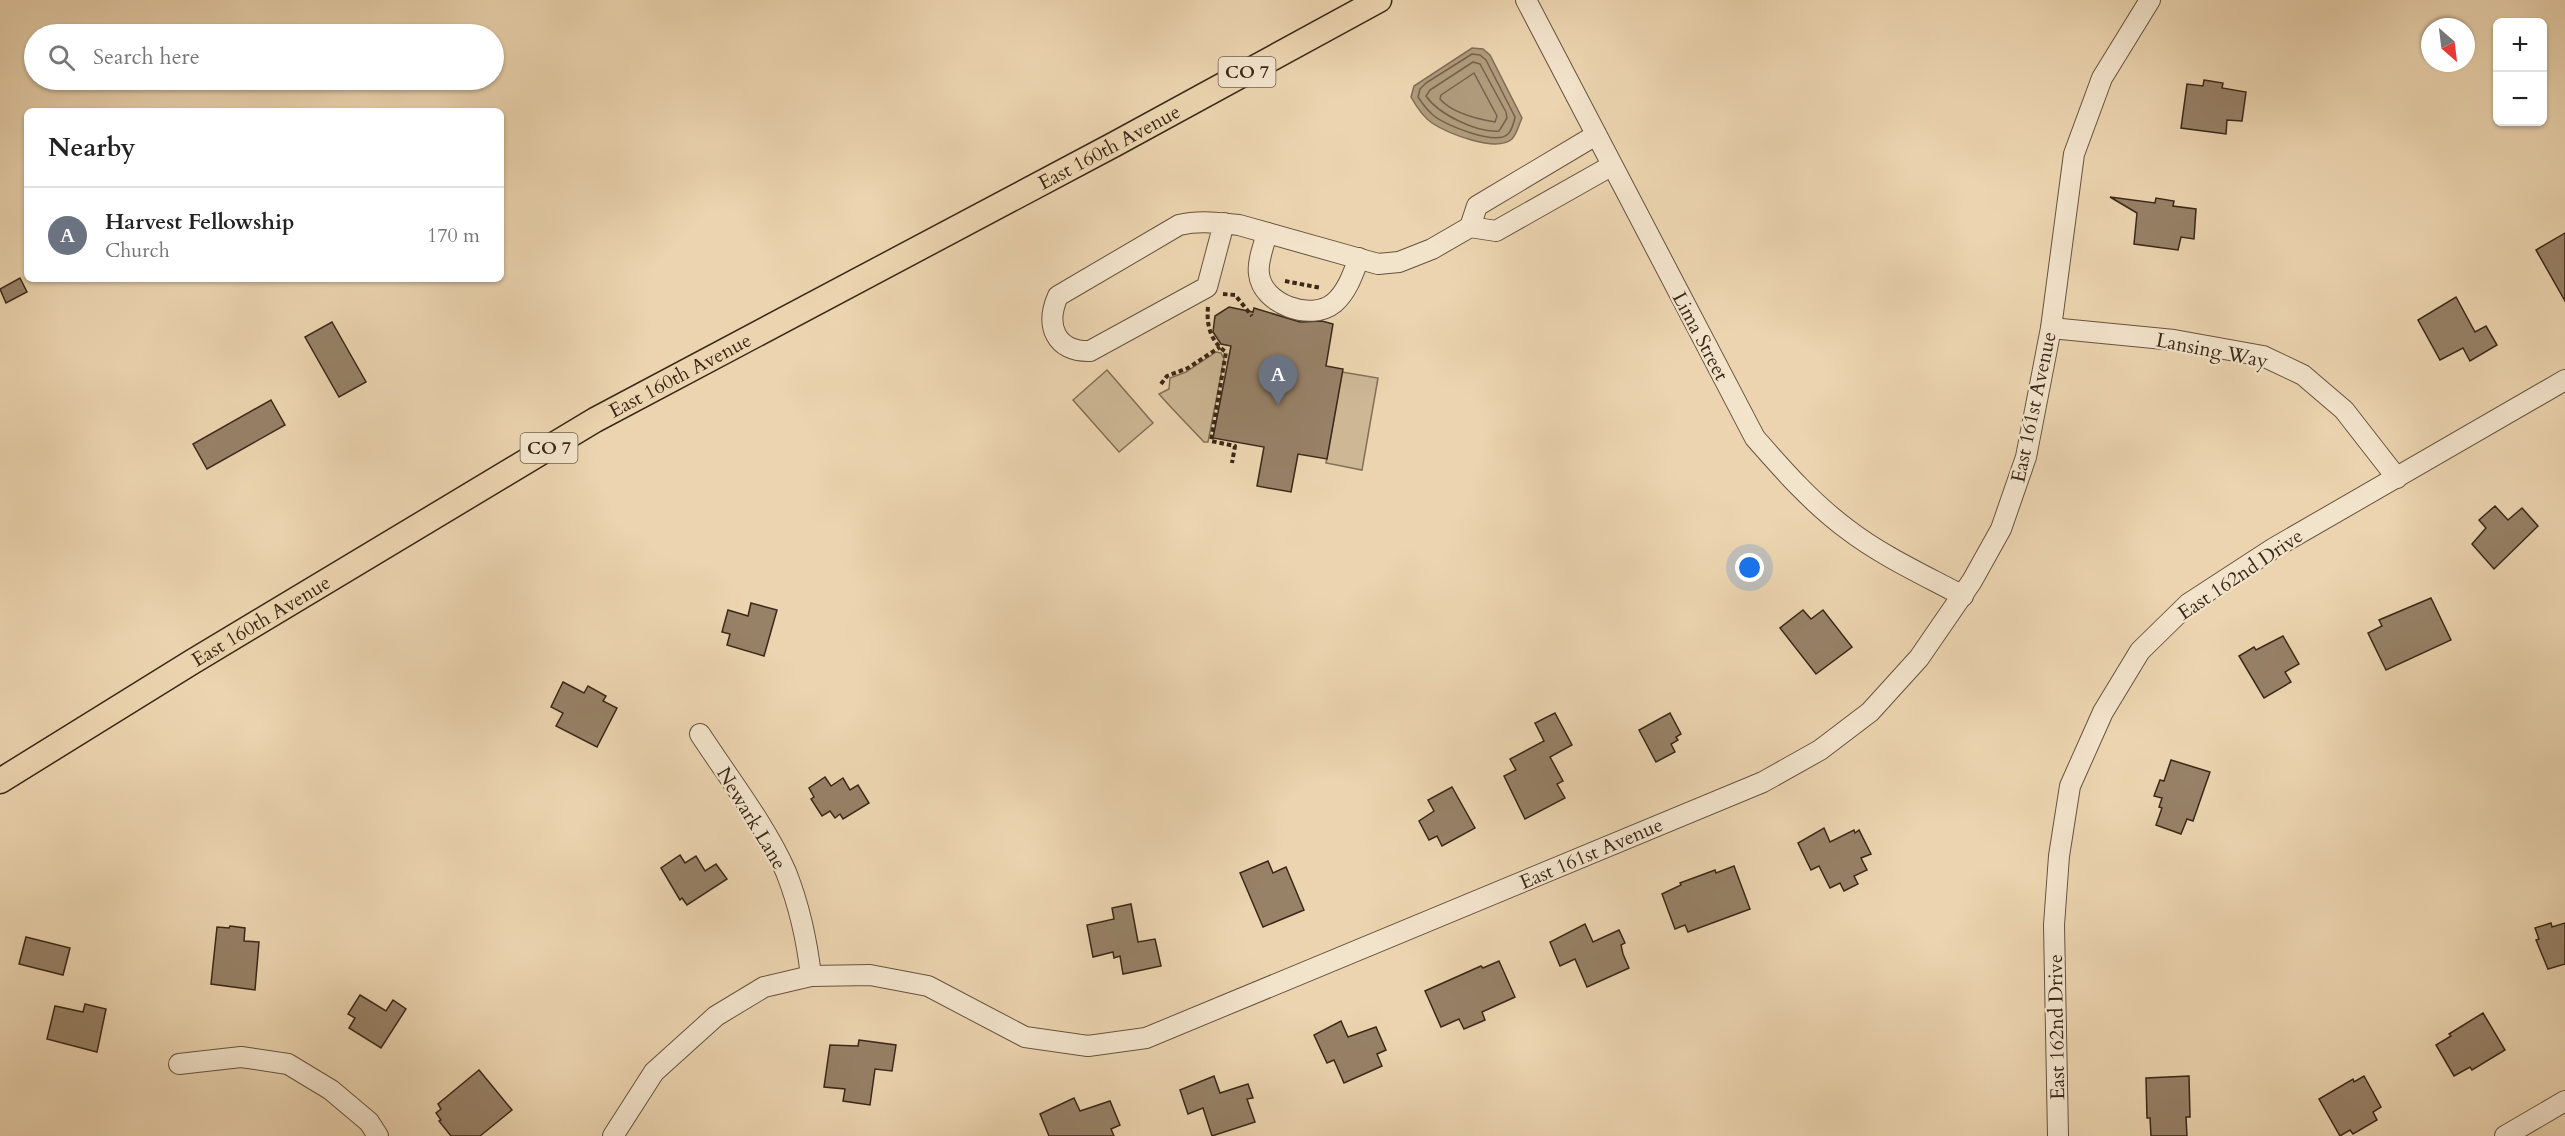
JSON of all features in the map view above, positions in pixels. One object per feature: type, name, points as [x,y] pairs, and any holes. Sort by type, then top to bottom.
[{"type":"main road","name":"East 160th Avenue","points":[[0,781],[192,662],[595,420],[1379,0]]},
{"type":"street","name":"Lima Street","points":[[1526,0],[1755,438],[1795,484],[1848,530],[1896,560],[1963,596]]},
{"type":"street","name":"East 161st Avenue","points":[[613,1136],[654,1072],[716,1016],[764,987],[811,976],[870,975],[928,986],[1025,1037],[1088,1046],[1146,1038],[1770,778],[1820,750],[1870,712],[1919,658],[1963,596],[2001,529],[2026,457],[2051,328],[2074,153],[2102,78],[2150,0]]},
{"type":"street","points":[[1470,227],[1477,206],[1596,135]]},
{"type":"street","points":[[1224,223],[1206,287],[1090,351],[1077,352],[1060,342],[1053,328],[1051,312],[1058,296],[1179,225],[1197,221],[1224,223],[1378,264],[1399,262],[1432,249],[1470,227],[1496,231],[1611,166]]},
{"type":"street","points":[[1267,233],[1258,272],[1262,288],[1282,304],[1311,311],[1327,307],[1346,288],[1359,258]]},
{"type":"street","name":"Lansing Way","points":[[2051,328],[2174,340],[2263,356],[2303,375],[2344,410],[2397,478]]},
{"type":"street","name":"East 162nd Drive","points":[[2058,1136],[2054,925],[2059,856],[2070,786],[2103,712],[2140,651],[2188,604],[2274,548],[2565,380]]},
{"type":"street","name":"Newark Lane","points":[[700,734],[770,842],[785,871],[795,899],[811,976]]},
{"type":"street","points":[[179,1064],[242,1057],[288,1064],[331,1090],[369,1122],[378,1136]]},
{"type":"street","points":[[2505,1136],[2565,1101]]},
{"type":"path","points":[[1276,279],[1322,288]]},
{"type":"path","points":[[1219,295],[1235,295],[1252,316]]},
{"type":"path","points":[[1211,298],[1207,313],[1210,333],[1220,347],[1226,351],[1211,441],[1235,446],[1232,463]]},
{"type":"path","points":[[1161,384],[1167,376],[1188,368],[1220,347]]},
{"type":"shaded area","points":[[1216,352],[1221,353],[1224,359],[1208,442],[1204,442],[1159,394],[1169,389],[1170,378],[1186,372]]},
{"type":"shaded area","points":[[1107,370],[1153,423],[1119,452],[1073,400]]},
{"type":"shaded area","points":[[1342,372],[1378,378],[1362,470],[1326,463]]},
{"type":"water","points":[[1472,48],[1483,49],[1490,55],[1522,118],[1514,137],[1505,143],[1484,143],[1439,127],[1426,118],[1411,97],[1414,86]]},
{"type":"building","points":[[2204,80],[2223,83],[2222,88],[2246,92],[2242,121],[2227,120],[2226,134],[2181,128],[2187,84],[2203,86]]},
{"type":"building","points":[[2110,197],[2155,203],[2156,198],[2174,201],[2173,206],[2196,209],[2194,239],[2181,237],[2178,250],[2134,244],[2137,213]]},
{"type":"building","points":[[2565,233],[2565,301],[2536,250]]},
{"type":"building","points":[[20,278],[27,292],[6,303],[0,289]]},
{"type":"building","points":[[2456,297],[2475,332],[2486,326],[2497,345],[2470,361],[2463,348],[2440,360],[2418,320]]},
{"type":"building","points":[[1229,307],[1253,312],[1254,308],[1300,322],[1322,321],[1333,324],[1326,366],[1343,369],[1327,459],[1298,454],[1291,492],[1257,486],[1264,447],[1213,438],[1231,346],[1221,344],[1213,332],[1215,316]]},
{"type":"building","points":[[332,322],[366,382],[339,397],[305,337]]},
{"type":"building","points":[[271,400],[285,425],[207,469],[193,444]]},
{"type":"building","points":[[2495,506],[2508,520],[2522,508],[2538,526],[2494,569],[2472,544],[2486,528],[2479,520]]},
{"type":"building","points":[[2431,598],[2451,640],[2386,670],[2368,633],[2382,626],[2379,620]]},
{"type":"building","points":[[751,603],[777,610],[764,656],[727,645],[730,634],[722,632],[728,610],[748,616]]},
{"type":"building","points":[[1803,610],[1811,619],[1823,610],[1852,647],[1816,674],[1780,628]]},
{"type":"building","points":[[2283,636],[2299,664],[2285,672],[2291,682],[2264,698],[2239,656],[2254,647],[2256,650]]},
{"type":"building","points":[[563,682],[584,693],[588,686],[606,696],[603,701],[617,708],[597,747],[556,726],[563,713],[551,707]]},
{"type":"building","points":[[1555,713],[1572,745],[1550,757],[1563,781],[1557,784],[1565,798],[1525,819],[1504,776],[1516,770],[1510,759],[1544,741],[1535,723]]},
{"type":"building","points":[[1670,713],[1681,734],[1676,737],[1678,740],[1671,744],[1675,752],[1656,762],[1639,730]]},
{"type":"building","points":[[2171,760],[2210,772],[2193,821],[2187,819],[2181,834],[2156,825],[2162,808],[2159,807],[2162,798],[2154,796],[2160,780],[2164,781]]},
{"type":"building","points":[[825,777],[831,786],[843,778],[850,790],[858,785],[869,803],[843,819],[840,814],[835,818],[830,811],[822,816],[811,799],[814,797],[809,788]]},
{"type":"building","points":[[1452,787],[1475,828],[1442,846],[1437,836],[1429,840],[1419,821],[1434,811],[1428,800]]},
{"type":"building","points":[[1824,828],[1830,842],[1854,830],[1855,833],[1859,830],[1871,854],[1861,858],[1867,870],[1854,876],[1858,884],[1844,891],[1840,883],[1830,888],[1819,866],[1811,870],[1798,843]]},
{"type":"building","points":[[680,855],[685,863],[696,856],[705,871],[716,864],[727,879],[687,905],[682,898],[680,900],[661,868]]},
{"type":"building","points":[[1268,861],[1273,873],[1286,867],[1304,910],[1263,927],[1240,873]]},
{"type":"building","points":[[1734,866],[1750,909],[1688,932],[1685,925],[1675,929],[1662,894],[1681,885],[1680,883],[1715,870],[1716,873]]},
{"type":"building","points":[[1131,904],[1138,942],[1155,939],[1161,966],[1123,974],[1120,956],[1114,958],[1113,952],[1093,957],[1087,925],[1114,919],[1112,908]]},
{"type":"building","points":[[2551,923],[2552,927],[2565,923],[2565,964],[2548,969],[2536,940],[2539,939],[2535,928]]},
{"type":"building","points":[[1585,924],[1593,942],[1619,930],[1625,943],[1621,945],[1629,968],[1587,987],[1575,959],[1560,966],[1550,942]]},
{"type":"building","points":[[230,926],[245,928],[244,941],[259,942],[255,990],[211,984],[217,927],[229,928]]},
{"type":"building","points":[[26,937],[70,948],[63,975],[19,964]]},
{"type":"building","points":[[1499,961],[1515,997],[1482,1012],[1485,1020],[1464,1029],[1459,1019],[1441,1027],[1425,991],[1481,966],[1483,968]]},
{"type":"building","points":[[360,995],[386,1011],[393,1000],[406,1009],[381,1048],[349,1028],[355,1018],[348,1014]]},
{"type":"building","points":[[85,1004],[106,1009],[97,1052],[47,1039],[55,1006],[83,1012]]},
{"type":"building","points":[[2483,1013],[2505,1050],[2472,1070],[2470,1067],[2454,1076],[2436,1045]]},
{"type":"building","points":[[1341,1021],[1348,1037],[1376,1027],[1386,1050],[1377,1054],[1382,1066],[1344,1083],[1334,1060],[1327,1063],[1314,1035]]},
{"type":"building","points":[[859,1040],[896,1045],[892,1071],[875,1069],[870,1105],[843,1101],[845,1089],[824,1087],[830,1045],[858,1046]]},
{"type":"building","points":[[479,1070],[512,1110],[480,1136],[451,1136],[439,1121],[441,1120],[436,1113],[441,1109],[438,1104]]},
{"type":"building","points":[[1214,1076],[1220,1093],[1248,1084],[1253,1098],[1247,1099],[1255,1122],[1212,1136],[1203,1108],[1188,1114],[1180,1090]]},
{"type":"building","points":[[2189,1076],[2190,1117],[2186,1117],[2187,1136],[2151,1136],[2150,1118],[2147,1118],[2146,1078]]},
{"type":"building","points":[[2364,1076],[2381,1107],[2373,1112],[2377,1120],[2353,1134],[2350,1130],[2340,1136],[2319,1099],[2353,1079],[2354,1082]]},
{"type":"building","points":[[1074,1098],[1080,1111],[1110,1101],[1120,1125],[1111,1129],[1114,1136],[1049,1136],[1040,1114]]},
{"type":"place","name":"Harvest Fellowship","points":[[1278,405]]}]
